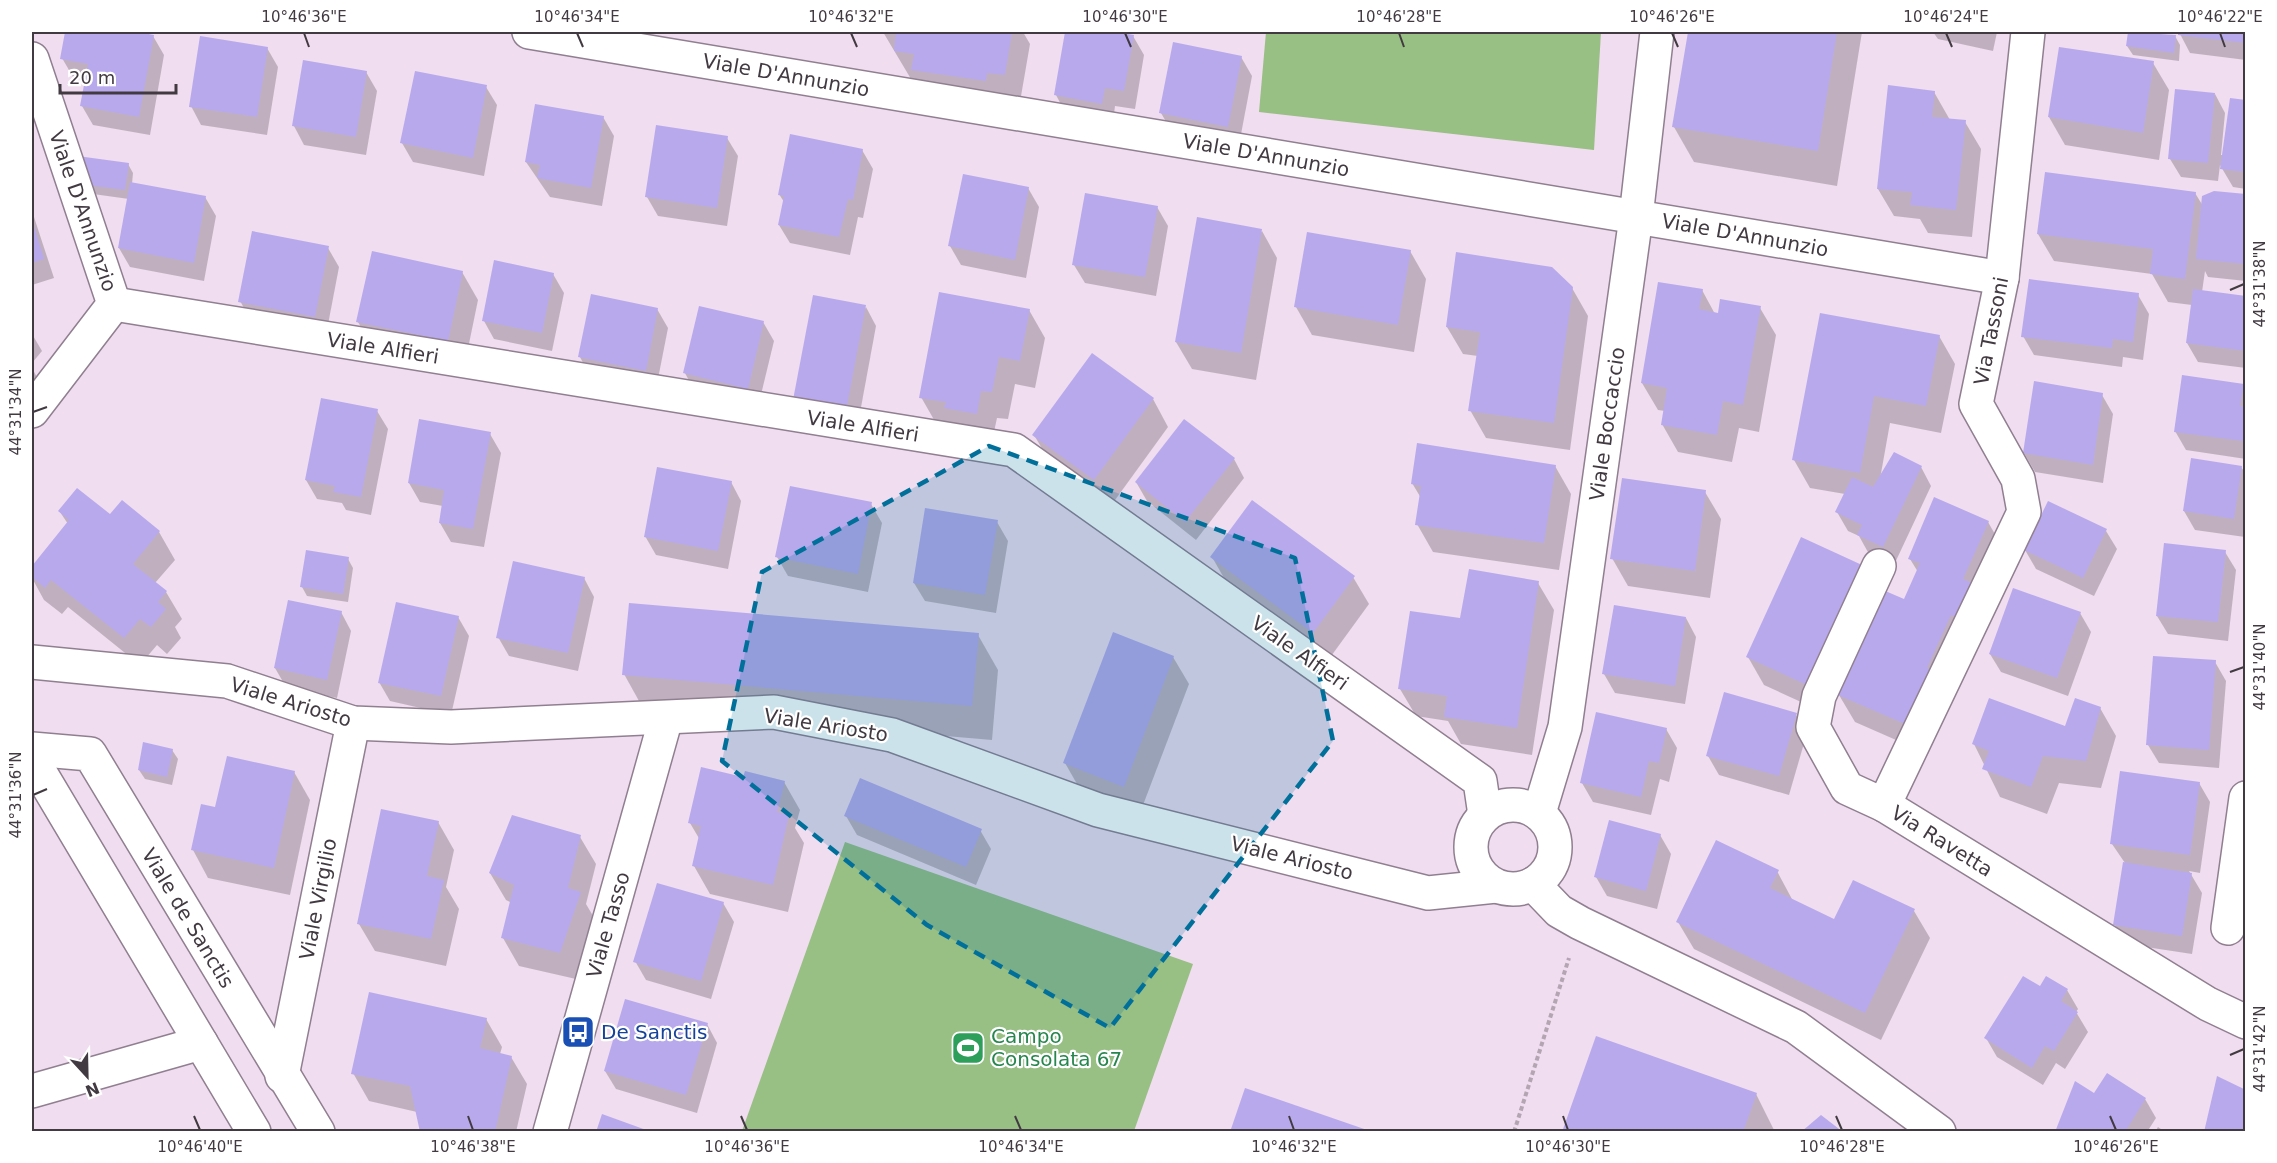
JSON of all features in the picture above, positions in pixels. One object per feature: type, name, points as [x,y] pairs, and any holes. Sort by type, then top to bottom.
[{"type":"street","name":"Viale D'Annunzio","points":[[529,32],[2002,278]]},
{"type":"street","name":"Viale Boccaccio","points":[[1539,813],[1565,727],[1636,217],[1657,32]]},
{"type":"street","name":"Via Tassoni","points":[[1884,805],[2024,512],[2018,479],[1976,404],[2002,278],[2028,32]]},
{"type":"street","name":"Viale D'Annunzio","points":[[32,59],[114,304],[32,411]]},
{"type":"street","name":"Viale Alfieri","points":[[114,304],[1014,450],[1480,781],[1485,815]]},
{"type":"street","name":"Via Ravetta","points":[[1879,566],[1819,696],[1813,727],[1847,788],[1884,805],[2208,1004],[2246,1022]]},
{"type":"street","name":"Viale Ariosto","points":[[32,662],[227,681],[353,723],[451,727],[774,712],[892,735],[1098,810],[1428,893],[1496,886]]},
{"type":"street","name":"Viale Tasso","points":[[550,1131],[666,718]]},
{"type":"street","name":"Viale Virgilio","points":[[282,1076],[353,723]]},
{"type":"street","name":"Viale de Sanctis","points":[[32,749],[90,754],[282,1076],[318,1131]]},
{"type":"street","points":[[32,759],[254,1131]]},
{"type":"street","points":[[2228,928],[2246,798]]},
{"type":"street","points":[[1504,806],[1525,806],[1539,813],[1549,824],[1554,837],[1553,861],[1545,874],[1533,884],[1517,889],[1496,886],[1480,874],[1471,852],[1475,827],[1485,815],[1504,806]]},
{"type":"street","points":[[1533,884],[1559,911],[1580,923],[1796,1027],[1939,1131]]},
{"type":"street","points":[[32,1091],[201,1043]]},
{"type":"path","points":[[1514,1131],[1580,923]]},
{"type":"highlighted area","points":[[989,446],[1295,558],[1333,741],[1110,1028],[927,925],[722,761],[762,572]]},
{"type":"green space","points":[[1266,32],[1601,32],[1594,150],[1259,112]]},
{"type":"green space","name":"Campo Consolata 67","points":[[845,842],[1193,964],[1134,1131],[742,1131]]},
{"type":"building","points":[[65,32],[138,32],[154,35],[139,117],[80,106],[88,64],[60,59]]},
{"type":"building","points":[[896,32],[1012,32],[1005,75],[987,73],[986,81],[911,70],[914,54],[894,51]]},
{"type":"building","points":[[1065,32],[1116,32],[1134,35],[1124,91],[1105,88],[1102,104],[1054,95]]},
{"type":"building","points":[[1688,32],[1837,32],[1818,151],[1672,127]]},
{"type":"building","points":[[2128,32],[2176,35],[2174,53],[2126,46]]},
{"type":"building","points":[[2178,32],[2246,32],[2246,43],[2178,35]]},
{"type":"building","points":[[200,36],[268,47],[257,117],[189,107]]},
{"type":"building","points":[[1173,42],[1242,56],[1228,127],[1159,113]]},
{"type":"building","points":[[2059,47],[2154,61],[2143,133],[2048,117]]},
{"type":"building","points":[[303,60],[367,71],[356,137],[292,126]]},
{"type":"building","points":[[415,71],[487,85],[473,158],[400,143]]},
{"type":"building","points":[[1888,85],[1935,91],[1932,117],[1966,120],[1956,210],[1910,205],[1912,192],[1877,189]]},
{"type":"building","points":[[2175,89],[2215,93],[2208,163],[2168,159]]},
{"type":"building","points":[[2230,98],[2246,100],[2246,172],[2220,169]]},
{"type":"building","points":[[535,104],[604,116],[591,188],[537,178],[540,165],[525,162]]},
{"type":"building","points":[[656,125],[728,136],[717,208],[645,197]]},
{"type":"building","points":[[790,134],[863,149],[853,200],[848,199],[839,237],[778,225],[784,196],[778,195]]},
{"type":"building","points":[[70,155],[129,163],[125,190],[87,185]]},
{"type":"building","points":[[2045,172],[2196,192],[2185,279],[2150,274],[2153,249],[2037,234]]},
{"type":"building","points":[[963,174],[1029,187],[1015,260],[948,246]]},
{"type":"building","points":[[130,182],[206,196],[194,263],[118,248]]},
{"type":"building","points":[[2214,191],[2246,194],[2246,264],[2196,259],[2202,196]]},
{"type":"building","points":[[1085,193],[1158,206],[1145,277],[1072,265]]},
{"type":"building","points":[[1197,217],[1262,229],[1241,353],[1175,342]]},
{"type":"building","points":[[32,220],[44,259],[32,263]]},
{"type":"building","points":[[252,231],[329,246],[315,317],[238,302]]},
{"type":"building","points":[[1307,232],[1411,250],[1398,325],[1294,307]]},
{"type":"building","points":[[372,251],[463,271],[448,341],[356,322]]},
{"type":"building","points":[[1456,252],[1552,267],[1573,287],[1554,423],[1468,411],[1480,332],[1446,327]]},
{"type":"building","points":[[494,260],[554,273],[542,333],[482,321]]},
{"type":"building","points":[[2029,279],[2139,293],[2133,342],[2113,339],[2112,348],[2021,337]]},
{"type":"building","points":[[1658,282],[1703,289],[1699,309],[1718,313],[1720,299],[1761,306],[1743,405],[1723,401],[1717,435],[1661,425],[1667,388],[1641,383]]},
{"type":"building","points":[[2193,289],[2246,296],[2246,351],[2186,343]]},
{"type":"building","points":[[939,292],[1030,309],[1020,361],[999,357],[992,392],[981,391],[977,414],[944,408],[946,402],[919,398]]},
{"type":"building","points":[[591,294],[658,308],[646,371],[578,357]]},
{"type":"building","points":[[813,295],[866,305],[846,411],[793,400]]},
{"type":"building","points":[[699,306],[764,321],[748,389],[683,373]]},
{"type":"building","points":[[1820,313],[1940,335],[1926,406],[1874,396],[1860,473],[1792,460]]},
{"type":"building","points":[[1092,353],[1154,398],[1094,480],[1032,435]]},
{"type":"building","points":[[2182,375],[2244,384],[2240,406],[2246,407],[2243,441],[2174,432]]},
{"type":"building","points":[[2034,381],[2103,393],[2093,465],[2023,453]]},
{"type":"building","points":[[321,398],[378,409],[361,497],[333,492],[335,486],[305,480]]},
{"type":"building","points":[[419,419],[491,432],[473,529],[439,523],[444,490],[408,483]]},
{"type":"building","points":[[1184,419],[1235,458],[1185,522],[1135,482]]},
{"type":"building","points":[[1417,443],[1556,465],[1544,543],[1415,525],[1421,486],[1411,484]]},
{"type":"building","points":[[1894,452],[1922,466],[1883,547],[1857,535],[1862,525],[1835,512],[1852,477],[1873,487]]},
{"type":"building","points":[[2191,458],[2242,466],[2234,519],[2183,511]]},
{"type":"building","points":[[657,467],[732,481],[718,551],[644,537]]},
{"type":"building","points":[[1622,478],[1706,490],[1695,571],[1610,559]]},
{"type":"building","points":[[790,486],[872,502],[858,574],[775,557]]},
{"type":"building","points":[[77,488],[110,514],[122,500],[160,531],[133,564],[167,591],[158,602],[166,609],[151,627],[140,619],[124,638],[51,580],[45,588],[32,577],[32,566],[69,520],[58,511]]},
{"type":"building","points":[[1934,497],[1989,521],[1963,579],[1972,583],[1958,618],[1951,615],[1927,668],[1936,672],[1912,727],[1838,695],[1883,590],[1904,599],[1920,563],[1908,559]]},
{"type":"building","points":[[1252,500],[1355,576],[1313,633],[1210,557]]},
{"type":"building","points":[[2048,501],[2107,529],[2083,578],[2024,550]]},
{"type":"building","points":[[925,508],[998,520],[985,595],[913,583]]},
{"type":"building","points":[[1801,537],[1862,565],[1807,685],[1746,657]]},
{"type":"building","points":[[2164,543],[2226,550],[2218,622],[2156,616]]},
{"type":"building","points":[[306,550],[349,557],[343,594],[300,587]]},
{"type":"building","points":[[513,561],[585,577],[568,653],[496,638]]},
{"type":"building","points":[[1469,569],[1539,581],[1517,728],[1444,717],[1447,696],[1398,689],[1410,611],[1460,618]]},
{"type":"building","points":[[2013,588],[2081,612],[2057,678],[1989,654]]},
{"type":"building","points":[[288,600],[342,611],[327,680],[274,668]]},
{"type":"building","points":[[396,602],[459,616],[441,696],[378,683]]},
{"type":"building","points":[[629,603],[979,633],[972,706],[622,675]]},
{"type":"building","points":[[1614,605],[1686,617],[1675,686],[1602,674]]},
{"type":"building","points":[[1113,632],[1174,656],[1124,787],[1063,763]]},
{"type":"building","points":[[2153,656],[2216,660],[2209,750],[2146,745]]},
{"type":"building","points":[[1724,692],[1797,713],[1779,776],[1706,756]]},
{"type":"building","points":[[1989,698],[2065,726],[2075,698],[2101,707],[2086,761],[2043,756],[2031,787],[1982,769],[1989,751],[1972,744]]},
{"type":"building","points":[[1596,712],[1667,728],[1659,763],[1649,761],[1641,797],[1580,783]]},
{"type":"building","points":[[143,742],[173,749],[167,777],[138,770]]},
{"type":"building","points":[[227,756],[295,771],[274,868],[191,850],[201,804],[215,807]]},
{"type":"building","points":[[701,767],[743,777],[745,771],[785,781],[777,812],[789,815],[773,885],[692,866],[701,826],[688,823]]},
{"type":"building","points":[[2120,771],[2200,782],[2190,855],[2110,844]]},
{"type":"building","points":[[860,778],[982,829],[966,867],[844,816]]},
{"type":"building","points":[[381,809],[439,821],[427,876],[444,880],[431,939],[357,924]]},
{"type":"building","points":[[512,815],[581,835],[568,888],[581,892],[560,953],[501,938],[514,885],[489,873]]},
{"type":"building","points":[[1609,820],[1661,834],[1646,891],[1594,877]]},
{"type":"building","points":[[1716,840],[1779,870],[1770,888],[1834,919],[1853,880],[1915,909],[1865,1013],[1676,922]]},
{"type":"building","points":[[2123,862],[2192,873],[2182,936],[2113,925]]},
{"type":"building","points":[[657,883],[724,902],[701,981],[633,962]]},
{"type":"building","points":[[2023,976],[2040,986],[2046,976],[2068,989],[2061,1001],[2078,1012],[2054,1051],[2045,1046],[2032,1068],[1984,1038]]},
{"type":"building","points":[[369,992],[487,1018],[480,1048],[512,1056],[495,1132],[420,1132],[410,1086],[351,1074]]},
{"type":"building","points":[[625,999],[708,1023],[686,1095],[604,1071]]},
{"type":"building","points":[[1596,1036],[1757,1093],[1743,1132],[1562,1132]]},
{"type":"building","points":[[2107,1073],[2146,1098],[2125,1132],[2055,1132],[2075,1081],[2094,1093]]},
{"type":"building","points":[[2217,1076],[2246,1090],[2246,1132],[2204,1132]]},
{"type":"building","points":[[1245,1088],[1370,1131],[1370,1132],[1230,1132]]},
{"type":"building","points":[[602,1114],[649,1131],[649,1132],[596,1132]]},
{"type":"building","points":[[1821,1115],[1843,1132],[1801,1132]]},
{"type":"place","name":"De Sanctis","points":[[578,1032]]},
{"type":"place","name":"Campo Consolata 67","points":[[968,1048]]}]
